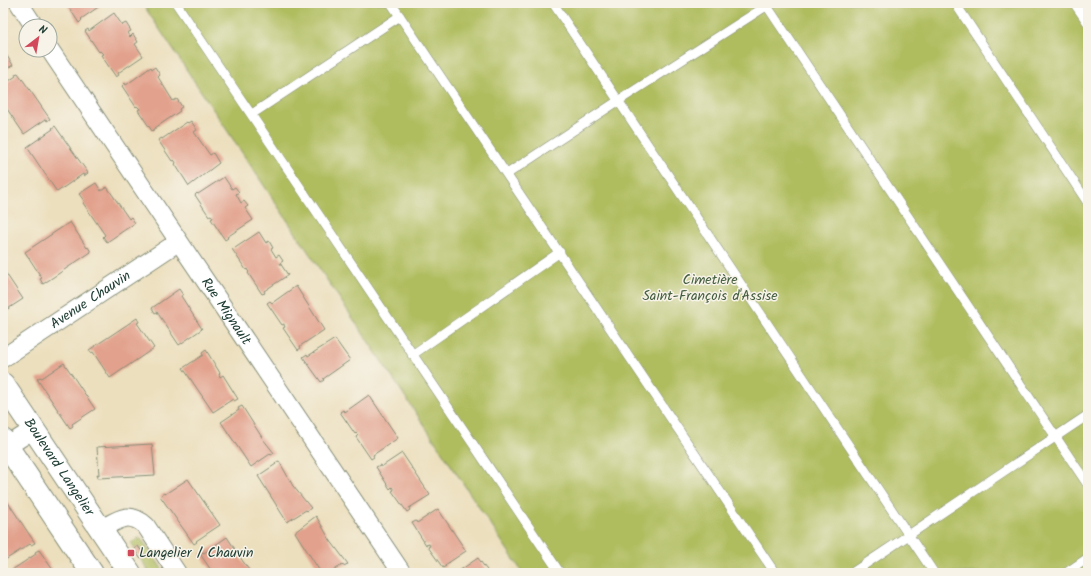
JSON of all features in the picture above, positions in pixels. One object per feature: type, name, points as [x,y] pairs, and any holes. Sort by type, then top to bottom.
[{"type":"main road","name":"Boulevard Langelier","points":[[3,384],[130,573]]},
{"type":"main road","points":[[4,445],[92,573]]},
{"type":"street","points":[[19,3],[29,18]]},
{"type":"street","name":"Rue Mignault","points":[[55,58],[402,573]]},
{"type":"street","name":"Avenue Chauvin","points":[[3,358],[178,242]]},
{"type":"street","points":[[4,445],[34,429]]},
{"type":"street","name":"Boulevard Langelier","points":[[100,530],[128,516],[139,520],[146,526],[177,573]]},
{"type":"lane","points":[[176,3],[560,573]]},
{"type":"lane","points":[[391,3],[776,573]]},
{"type":"lane","points":[[553,3],[934,573]]},
{"type":"lane","points":[[955,3],[1088,203]]},
{"type":"lane","points":[[1074,3],[1088,23]]},
{"type":"lane","points":[[507,174],[768,4],[1088,485]]},
{"type":"lane","points":[[252,114],[400,16]]},
{"type":"lane","points":[[412,355],[560,252]]},
{"type":"lane","points":[[852,573],[1088,415]]},
{"type":"lane","points":[[1066,573],[1088,558]]},
{"type":"green space","name":"Cimetière Saint-François d'Assise","points":[[142,3],[1088,3],[1088,573],[523,573]]},
{"type":"green space","points":[[140,537],[165,573],[150,573],[140,558],[144,555],[138,547],[134,549],[131,543]]},
{"type":"building","points":[[66,3],[104,3],[81,19],[82,20],[79,23]]},
{"type":"building","points":[[114,13],[122,25],[126,23],[131,31],[127,33],[130,37],[133,34],[138,42],[135,44],[143,56],[118,73],[119,75],[116,77],[101,55],[103,54],[100,51],[99,52],[85,31],[88,29],[89,31]]},
{"type":"building","points":[[3,50],[13,65],[3,71]]},
{"type":"building","points":[[151,67],[152,69],[155,67],[160,75],[158,77],[173,101],[177,99],[182,107],[179,109],[180,111],[152,131],[138,110],[140,109],[137,106],[136,107],[122,86],[125,83],[126,85]]},
{"type":"building","points":[[18,73],[50,119],[47,121],[46,119],[24,134],[3,103],[3,85]]},
{"type":"building","points":[[191,121],[197,130],[194,132],[210,155],[213,153],[219,163],[189,186],[175,164],[175,161],[172,161],[158,140]]},
{"type":"building","points":[[55,126],[88,173],[84,176],[83,174],[57,192],[27,147]]},
{"type":"building","points":[[224,177],[232,189],[235,187],[239,192],[236,194],[241,203],[244,201],[248,206],[245,208],[253,220],[227,237],[228,238],[225,240],[211,219],[213,218],[211,215],[209,216],[195,195]]},
{"type":"building","points":[[96,183],[101,191],[107,187],[129,219],[131,217],[135,223],[107,242],[103,237],[105,235],[83,203],[85,202],[79,194]]},
{"type":"building","points":[[70,222],[91,252],[43,284],[40,279],[42,278],[25,252]]},
{"type":"building","points":[[259,232],[266,243],[269,241],[273,248],[271,249],[276,257],[279,255],[283,261],[280,263],[288,275],[264,291],[265,293],[262,294],[248,273],[249,272],[247,269],[246,270],[232,249]]},
{"type":"building","points":[[3,269],[23,299],[3,312]]},
{"type":"building","points":[[296,286],[324,330],[300,346],[301,348],[298,350],[283,328],[285,327],[284,324],[282,325],[267,303],[270,301],[272,303]]},
{"type":"building","points":[[179,289],[183,295],[181,296],[202,329],[179,345],[157,312],[155,313],[152,308]]},
{"type":"building","points":[[137,318],[139,322],[137,323],[154,348],[110,378],[93,352],[91,353],[89,350]]},
{"type":"building","points":[[335,339],[350,360],[321,382],[303,357],[307,354],[308,356]]},
{"type":"building","points":[[206,350],[220,373],[220,377],[223,375],[238,399],[234,401],[233,399],[213,412],[183,368],[203,355],[202,353]]},
{"type":"building","points":[[64,363],[95,409],[72,424],[73,426],[70,428],[37,379],[40,377],[42,378]]},
{"type":"building","points":[[369,395],[398,438],[373,455],[374,457],[371,459],[356,437],[358,435],[356,433],[355,434],[340,412],[343,410],[345,412]]},
{"type":"building","points":[[242,406],[263,439],[274,453],[271,455],[270,454],[251,467],[221,422],[239,410],[238,408]]},
{"type":"building","points":[[152,444],[155,475],[98,478],[97,447]]},
{"type":"building","points":[[402,453],[430,495],[409,508],[410,510],[407,512],[392,491],[394,490],[392,487],[390,489],[376,467],[380,465],[381,467]]},
{"type":"building","points":[[279,461],[293,486],[311,508],[287,522],[258,476]]},
{"type":"building","points":[[188,479],[220,525],[196,541],[197,542],[194,544],[160,496]]},
{"type":"building","points":[[3,495],[35,543],[30,544],[5,560],[3,558]]},
{"type":"building","points":[[438,509],[466,551],[445,565],[446,566],[443,568],[428,547],[430,546],[429,544],[426,545],[412,523],[416,521],[417,523]]},
{"type":"building","points":[[316,516],[330,540],[348,564],[342,565],[330,573],[321,573],[295,532]]},
{"type":"building","points":[[227,537],[251,573],[213,573],[200,554],[203,552],[204,553]]},
{"type":"building","points":[[138,546],[144,555],[140,558],[134,549]]},
{"type":"building","points":[[39,550],[55,573],[14,573],[12,570],[36,554],[35,552]]},
{"type":"building","points":[[478,558],[489,573],[456,573]]},
{"type":"place","name":"Langelier / Chauvin","points":[[131,553]]}]
